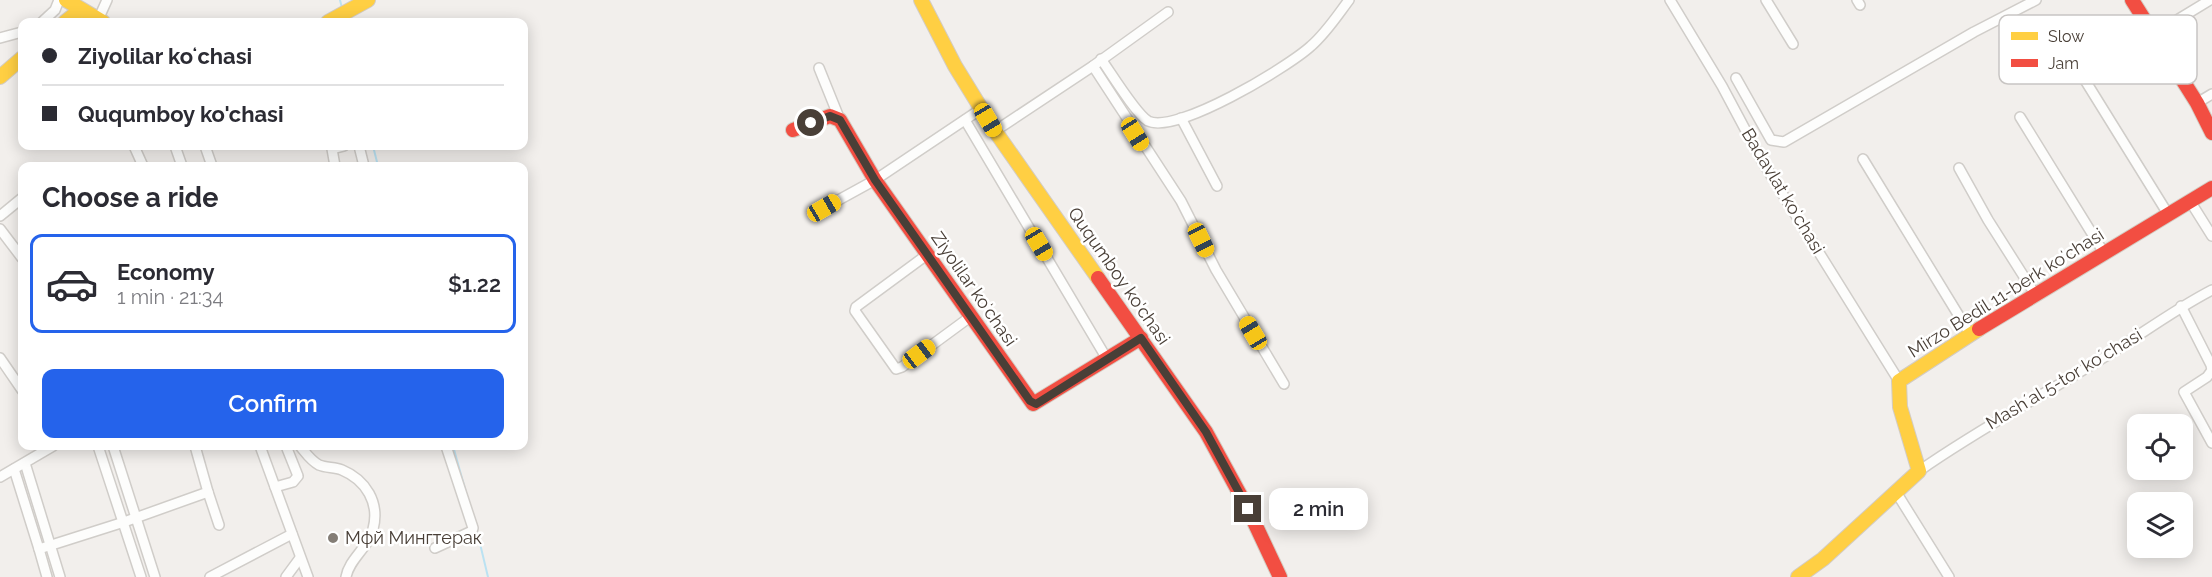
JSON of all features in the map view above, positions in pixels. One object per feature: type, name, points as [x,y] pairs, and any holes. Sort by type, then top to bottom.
[{"type":"street","points":[[46,18],[55,10],[58,0]]},
{"type":"street","points":[[66,0],[95,18]]},
{"type":"street","points":[[101,18],[107,0]]},
{"type":"street","points":[[335,18],[369,0]]},
{"type":"street","points":[[1101,59],[1145,119],[1165,124],[1207,109],[1272,76],[1312,46],[1349,0]]},
{"type":"street","name":"Badavlat koʻchasi","points":[[1670,0],[1722,86],[1762,160],[1899,381]]},
{"type":"street","points":[[1766,0],[1793,44]]},
{"type":"street","points":[[2007,15],[2036,0]]},
{"type":"street","points":[[2133,0],[2142,15]]},
{"type":"street","points":[[2185,15],[2210,0]]},
{"type":"street","name":"Ququmboy ko'chasi","points":[[924,1],[955,66],[995,131],[1206,432],[1248,509],[1280,577]]},
{"type":"street","points":[[70,18],[80,10]]},
{"type":"street","points":[[995,131],[1093,66],[1168,12]]},
{"type":"street","points":[[1736,78],[1772,140],[1784,142],[1999,19]]},
{"type":"street","points":[[0,38],[18,33]]},
{"type":"street","points":[[0,77],[18,61]]},
{"type":"street","points":[[1093,66],[1181,201],[1216,270],[1284,384]]},
{"type":"street","name":"Ziyolilar koʻchasi","points":[[819,68],[840,120],[875,180],[1034,404],[1107,359]]},
{"type":"street","points":[[2087,84],[2168,214]]},
{"type":"street","points":[[2185,84],[2212,133]]},
{"type":"street","points":[[2197,104],[2212,94]]},
{"type":"street","points":[[824,208],[875,180],[981,109]]},
{"type":"street","points":[[793,130],[830,116],[840,120]]},
{"type":"street","points":[[2020,117],[2104,254]]},
{"type":"street","points":[[1181,118],[1217,186]]},
{"type":"street","points":[[965,120],[1107,359],[1141,338]]},
{"type":"street","points":[[1863,159],[1970,334]]},
{"type":"street","points":[[1959,168],[1988,220],[2035,294]]},
{"type":"street","name":"Mirzo Bedil 11-berk koʻchasi","points":[[1919,471],[1900,407],[1899,381],[1970,334],[2212,188]]},
{"type":"street","points":[[0,216],[18,201]]},
{"type":"street","points":[[2190,201],[2212,236]]},
{"type":"street","points":[[0,229],[18,253]]},
{"type":"street","points":[[928,254],[856,307],[855,311],[896,369],[902,367],[970,316]]},
{"type":"street","name":"Mashʼal 5-tor koʼchasi","points":[[1919,471],[1976,432],[2119,348],[2181,306],[2212,290]]},
{"type":"street","points":[[2181,306],[2212,369],[2207,377],[2184,392],[2212,443]]},
{"type":"street","points":[[0,358],[18,384]]},
{"type":"street","points":[[0,477],[46,450]]},
{"type":"street","points":[[99,450],[141,577]]},
{"type":"street","points":[[114,450],[155,577]]},
{"type":"street","points":[[196,450],[219,525]]},
{"type":"street","points":[[261,450],[308,577]]},
{"type":"street","points":[[275,487],[293,482],[298,476],[288,450]]},
{"type":"street","points":[[303,450],[321,466],[340,469],[357,478],[368,491],[375,506],[373,533],[350,566],[346,577]]},
{"type":"street","points":[[435,548],[472,531],[473,528],[447,450]]},
{"type":"street","points":[[25,463],[60,577]]},
{"type":"street","points":[[14,469],[47,577]]},
{"type":"street","points":[[1798,577],[1822,559],[1919,471]]},
{"type":"street","points":[[39,549],[137,518],[208,492]]},
{"type":"street","points":[[1896,492],[1949,577]]},
{"type":"street","points":[[210,577],[292,534]]},
{"type":"street","points":[[286,577],[300,558]]},
{"type":"waterway","points":[[340,0],[342,8]]},
{"type":"waterway","points":[[374,150],[377,162]]},
{"type":"waterway","points":[[454,450],[467,496]]},
{"type":"waterway","points":[[476,527],[488,577]]},
{"type":"traffic: slow","points":[[66,0],[96,18]]},
{"type":"traffic: slow","points":[[335,18],[368,0]]},
{"type":"traffic: slow","points":[[921,0],[955,66],[995,131],[1098,278]]},
{"type":"traffic: slow","points":[[70,18],[80,10]]},
{"type":"traffic: slow","points":[[0,77],[18,61]]},
{"type":"traffic: slow","points":[[1798,577],[1823,559],[1919,471],[1900,407],[1899,381],[1979,329]]},
{"type":"traffic: jam","points":[[2132,0],[2141,15]]},
{"type":"traffic: jam","points":[[2185,84],[2212,133]]},
{"type":"traffic: jam","points":[[793,130],[830,116],[840,120],[875,180],[1033,404],[1141,338]]},
{"type":"traffic: jam","points":[[1979,329],[2212,188]]},
{"type":"traffic: jam","points":[[1098,278],[1206,432],[1248,509],[1280,577]]},
{"type":"place","name":"Мфй Мингтерак","points":[[333,538]]},
{"type":"route","points":[[811,123],[830,116],[840,120],[875,180],[1030,401],[1036,404],[1141,338],[1206,432],[1248,509]]}]
